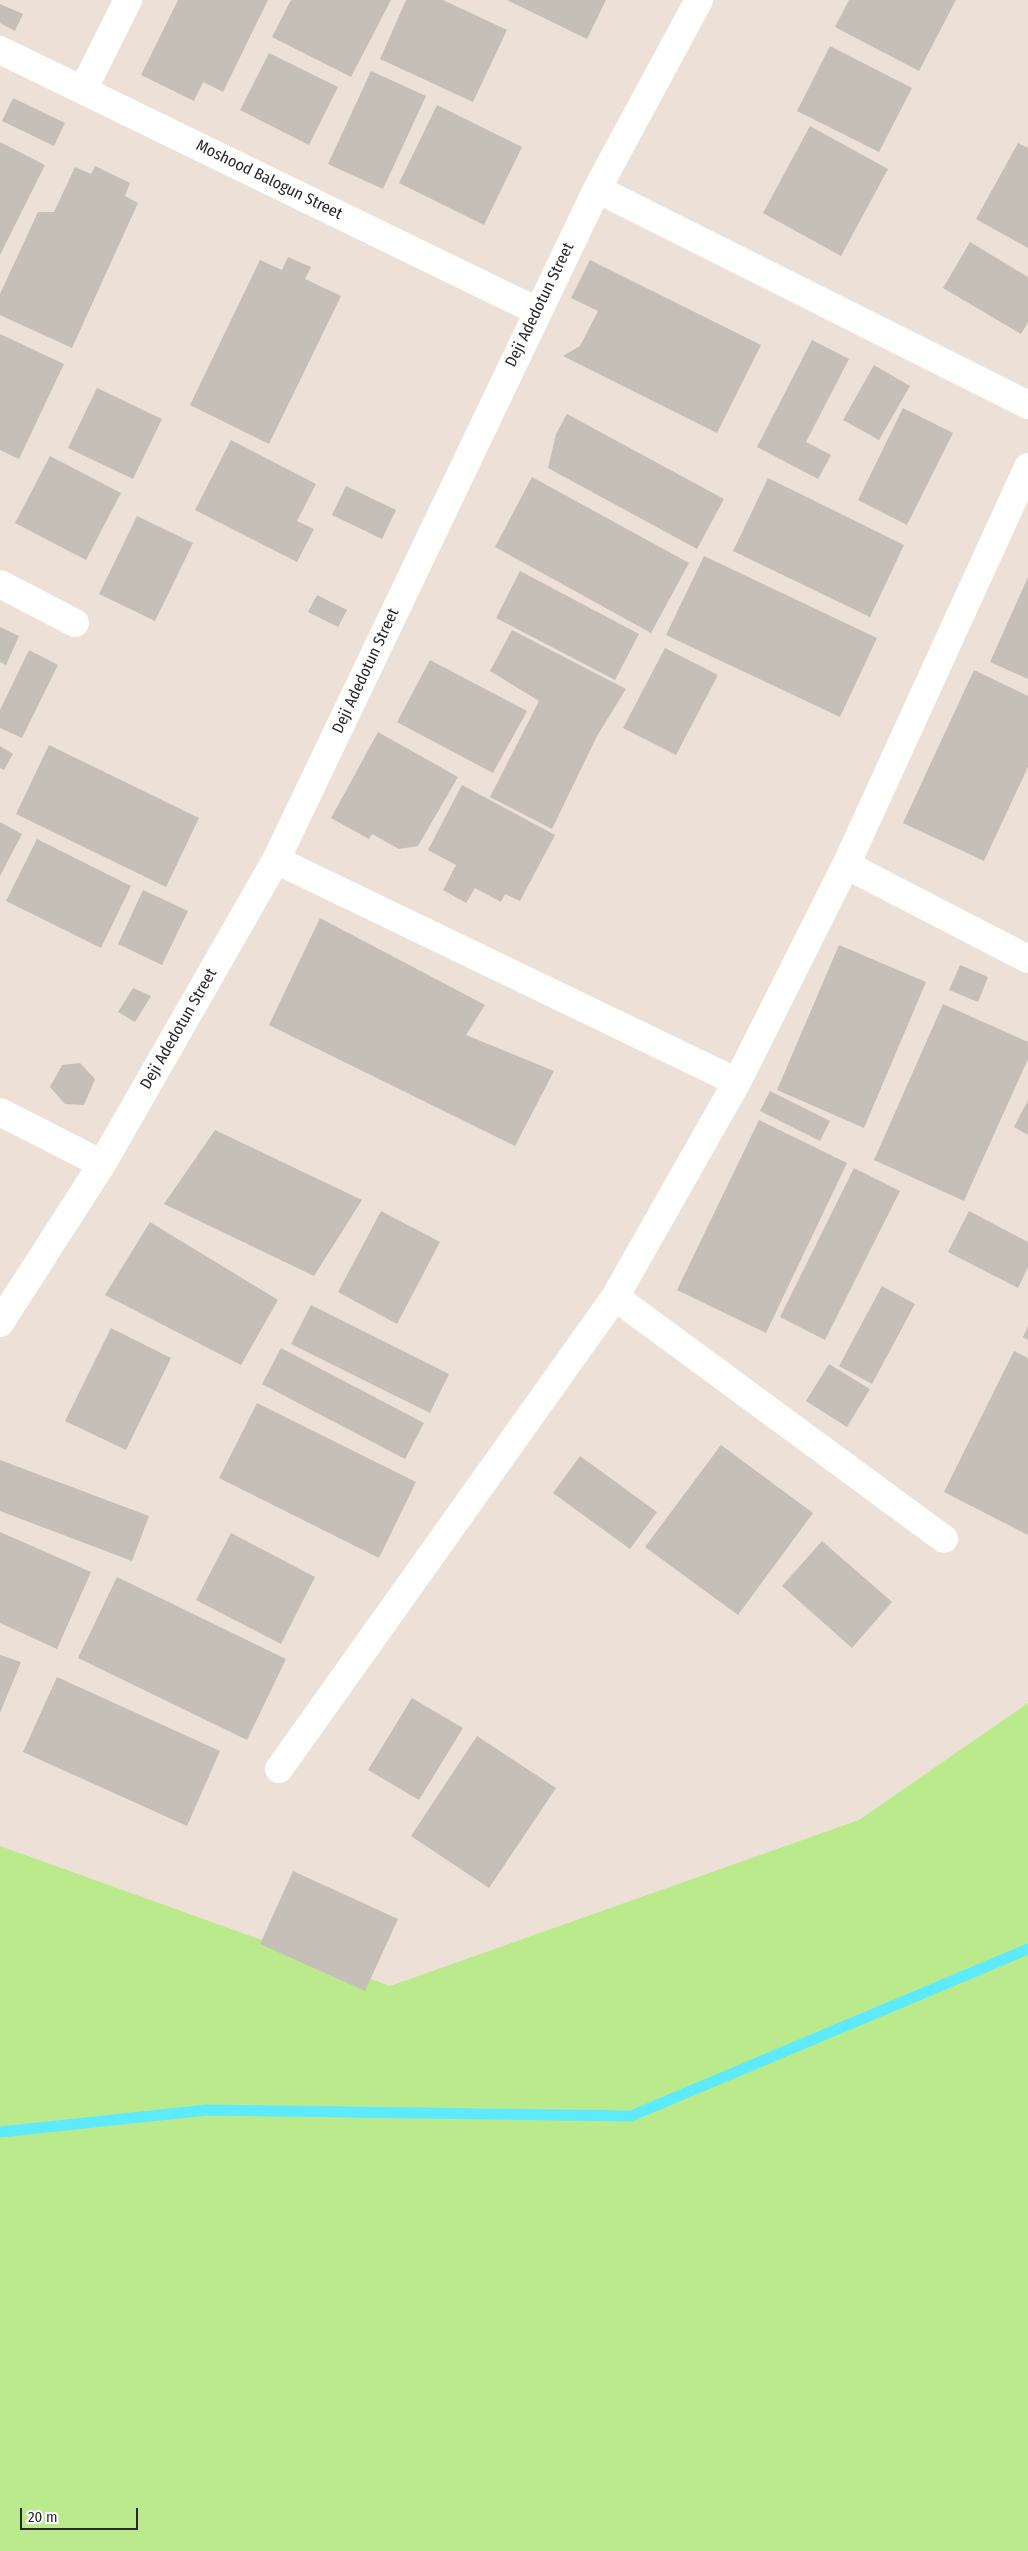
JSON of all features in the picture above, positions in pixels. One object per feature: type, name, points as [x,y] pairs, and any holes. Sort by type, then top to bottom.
[{"type":"street","points":[[83,90],[128,0]]},
{"type":"street","name":"Deji Adedotun Street","points":[[0,1323],[102,1164],[276,860],[597,189],[699,0]]},
{"type":"street","name":"Moshood Balogun Street","points":[[0,50],[537,311]]},
{"type":"street","points":[[597,189],[1028,405]]},
{"type":"street","points":[[279,1768],[615,1297],[737,1082],[846,865],[1028,467]]},
{"type":"street","points":[[0,584],[74,623]]},
{"type":"street","points":[[276,860],[737,1082]]},
{"type":"street","points":[[846,865],[1028,959]]},
{"type":"street","points":[[0,1112],[102,1164]]},
{"type":"street","points":[[615,1297],[944,1539]]},
{"type":"green space","points":[[1028,1703],[1028,2551],[0,2551],[0,1846],[390,1986],[859,1820]]},
{"type":"building","points":[[178,0],[268,0],[223,92],[203,82],[194,101],[141,75]]},
{"type":"building","points":[[291,0],[391,0],[351,77],[272,37]]},
{"type":"building","points":[[406,0],[443,0],[507,30],[473,102],[380,59]]},
{"type":"building","points":[[507,0],[606,0],[587,39]]},
{"type":"building","points":[[849,0],[956,0],[919,71],[835,27]]},
{"type":"building","points":[[0,4],[23,14],[15,31],[0,23]]},
{"type":"building","points":[[830,46],[912,88],[879,152],[797,111]]},
{"type":"building","points":[[269,53],[338,87],[309,145],[240,110]]},
{"type":"building","points":[[371,71],[426,96],[383,189],[328,164]]},
{"type":"building","points":[[13,98],[65,123],[54,146],[2,121]]},
{"type":"building","points":[[437,105],[522,147],[484,225],[399,183]]},
{"type":"building","points":[[810,126],[888,169],[841,256],[763,213]]},
{"type":"building","points":[[0,142],[45,165],[0,255]]},
{"type":"building","points":[[1018,143],[1028,148],[1028,248],[976,219]]},
{"type":"building","points":[[95,166],[130,183],[125,196],[138,203],[72,348],[0,315],[0,294],[38,212],[54,212],[75,167],[91,174]]},
{"type":"building","points":[[970,242],[1028,277],[1028,322],[1021,334],[943,288]]},
{"type":"building","points":[[288,257],[311,267],[305,279],[341,296],[269,444],[190,405],[260,260],[282,270]]},
{"type":"building","points":[[590,260],[761,345],[717,433],[563,356],[580,346],[598,311],[571,298]]},
{"type":"building","points":[[0,334],[64,364],[19,459],[0,450]]},
{"type":"building","points":[[812,340],[849,359],[806,442],[831,455],[818,479],[757,447]]},
{"type":"building","points":[[874,365],[910,386],[879,440],[843,420]]},
{"type":"building","points":[[97,388],[162,419],[133,479],[68,448]]},
{"type":"building","points":[[903,408],[953,433],[907,525],[858,500]]},
{"type":"building","points":[[567,414],[724,499],[697,549],[548,468],[556,434]]},
{"type":"building","points":[[231,440],[316,484],[297,521],[314,529],[297,562],[195,510]]},
{"type":"building","points":[[50,456],[121,493],[86,560],[15,523]]},
{"type":"building","points":[[532,477],[689,563],[651,633],[495,547]]},
{"type":"building","points":[[768,478],[904,545],[870,617],[733,551]]},
{"type":"building","points":[[346,486],[396,510],[382,539],[332,515]]},
{"type":"building","points":[[137,516],[193,543],[155,621],[99,594]]},
{"type":"building","points":[[704,556],[877,638],[840,717],[666,635]]},
{"type":"building","points":[[520,571],[639,634],[615,680],[496,618]]},
{"type":"building","points":[[1028,577],[1028,679],[990,662]]},
{"type":"building","points":[[317,595],[347,610],[338,627],[308,612]]},
{"type":"building","points":[[0,627],[19,636],[6,665],[0,662]]},
{"type":"building","points":[[512,630],[626,689],[597,736],[552,829],[490,797],[539,701],[490,671]]},
{"type":"building","points":[[665,648],[718,675],[676,755],[623,728]]},
{"type":"building","points":[[29,650],[58,665],[22,738],[0,728],[0,710]]},
{"type":"building","points":[[430,660],[527,711],[493,773],[397,722]]},
{"type":"building","points":[[974,670],[1028,696],[1028,767],[984,861],[903,823]]},
{"type":"building","points":[[378,732],[458,777],[418,846],[399,849],[372,834],[369,839],[331,818]]},
{"type":"building","points":[[49,745],[199,818],[166,887],[16,814]]},
{"type":"building","points":[[0,746],[13,754],[4,770],[0,768]]},
{"type":"building","points":[[462,785],[555,835],[520,901],[505,894],[501,902],[475,888],[466,903],[443,890],[456,865],[428,850]]},
{"type":"building","points":[[0,822],[22,834],[0,876]]},
{"type":"building","points":[[37,839],[131,886],[101,948],[6,901]]},
{"type":"building","points":[[143,890],[188,911],[162,965],[118,944]]},
{"type":"building","points":[[320,918],[485,1005],[466,1035],[554,1071],[515,1146],[269,1025]]},
{"type":"building","points":[[839,945],[926,982],[864,1128],[777,1090]]},
{"type":"building","points":[[960,965],[988,977],[978,1002],[949,990]]},
{"type":"building","points":[[133,988],[151,996],[135,1022],[118,1012]]},
{"type":"building","points":[[943,1004],[1028,1042],[1028,1059],[964,1201],[874,1160]]},
{"type":"building","points":[[80,1063],[95,1079],[84,1105],[65,1104],[50,1087],[62,1065]]},
{"type":"building","points":[[770,1091],[830,1121],[820,1141],[760,1111]]},
{"type":"building","points":[[1028,1100],[1028,1135],[1014,1127]]},
{"type":"building","points":[[759,1120],[847,1163],[766,1333],[677,1290]]},
{"type":"building","points":[[215,1130],[362,1200],[314,1276],[164,1204]]},
{"type":"building","points":[[854,1168],[900,1191],[825,1340],[780,1317]]},
{"type":"building","points":[[381,1211],[440,1242],[397,1324],[338,1292]]},
{"type":"building","points":[[969,1211],[1028,1242],[1028,1267],[1018,1288],[948,1252]]},
{"type":"building","points":[[150,1222],[278,1300],[241,1365],[105,1295]]},
{"type":"building","points":[[882,1286],[915,1304],[872,1384],[839,1366]]},
{"type":"building","points":[[311,1305],[449,1374],[430,1413],[291,1344]]},
{"type":"building","points":[[1028,1326],[1028,1340],[1023,1337]]},
{"type":"building","points":[[111,1328],[171,1358],[126,1450],[65,1421]]},
{"type":"building","points":[[281,1348],[424,1423],[405,1459],[262,1384]]},
{"type":"building","points":[[1014,1351],[1028,1358],[1028,1535],[944,1492]]},
{"type":"building","points":[[829,1364],[870,1389],[847,1427],[806,1401]]},
{"type":"building","points":[[257,1403],[416,1482],[379,1558],[219,1478]]},
{"type":"building","points":[[721,1445],[813,1513],[738,1615],[645,1547]]},
{"type":"building","points":[[580,1456],[657,1512],[630,1549],[553,1493]]},
{"type":"building","points":[[0,1460],[149,1516],[132,1561],[0,1511]]},
{"type":"building","points":[[0,1532],[91,1572],[57,1649],[0,1623]]},
{"type":"building","points":[[231,1533],[315,1577],[281,1644],[196,1600]]},
{"type":"building","points":[[822,1541],[892,1602],[852,1648],[782,1586]]},
{"type":"building","points":[[117,1577],[286,1659],[247,1740],[78,1658]]},
{"type":"building","points":[[0,1655],[21,1662],[0,1713]]},
{"type":"building","points":[[57,1677],[220,1751],[187,1826],[23,1752]]},
{"type":"building","points":[[412,1698],[463,1728],[419,1800],[368,1770]]},
{"type":"building","points":[[477,1736],[556,1788],[489,1888],[411,1836]]},
{"type":"building","points":[[293,1871],[398,1919],[365,1991],[260,1944]]},
{"type":"waterway","points":[[0,2132],[207,2110],[631,2116],[1028,1949]]}]
